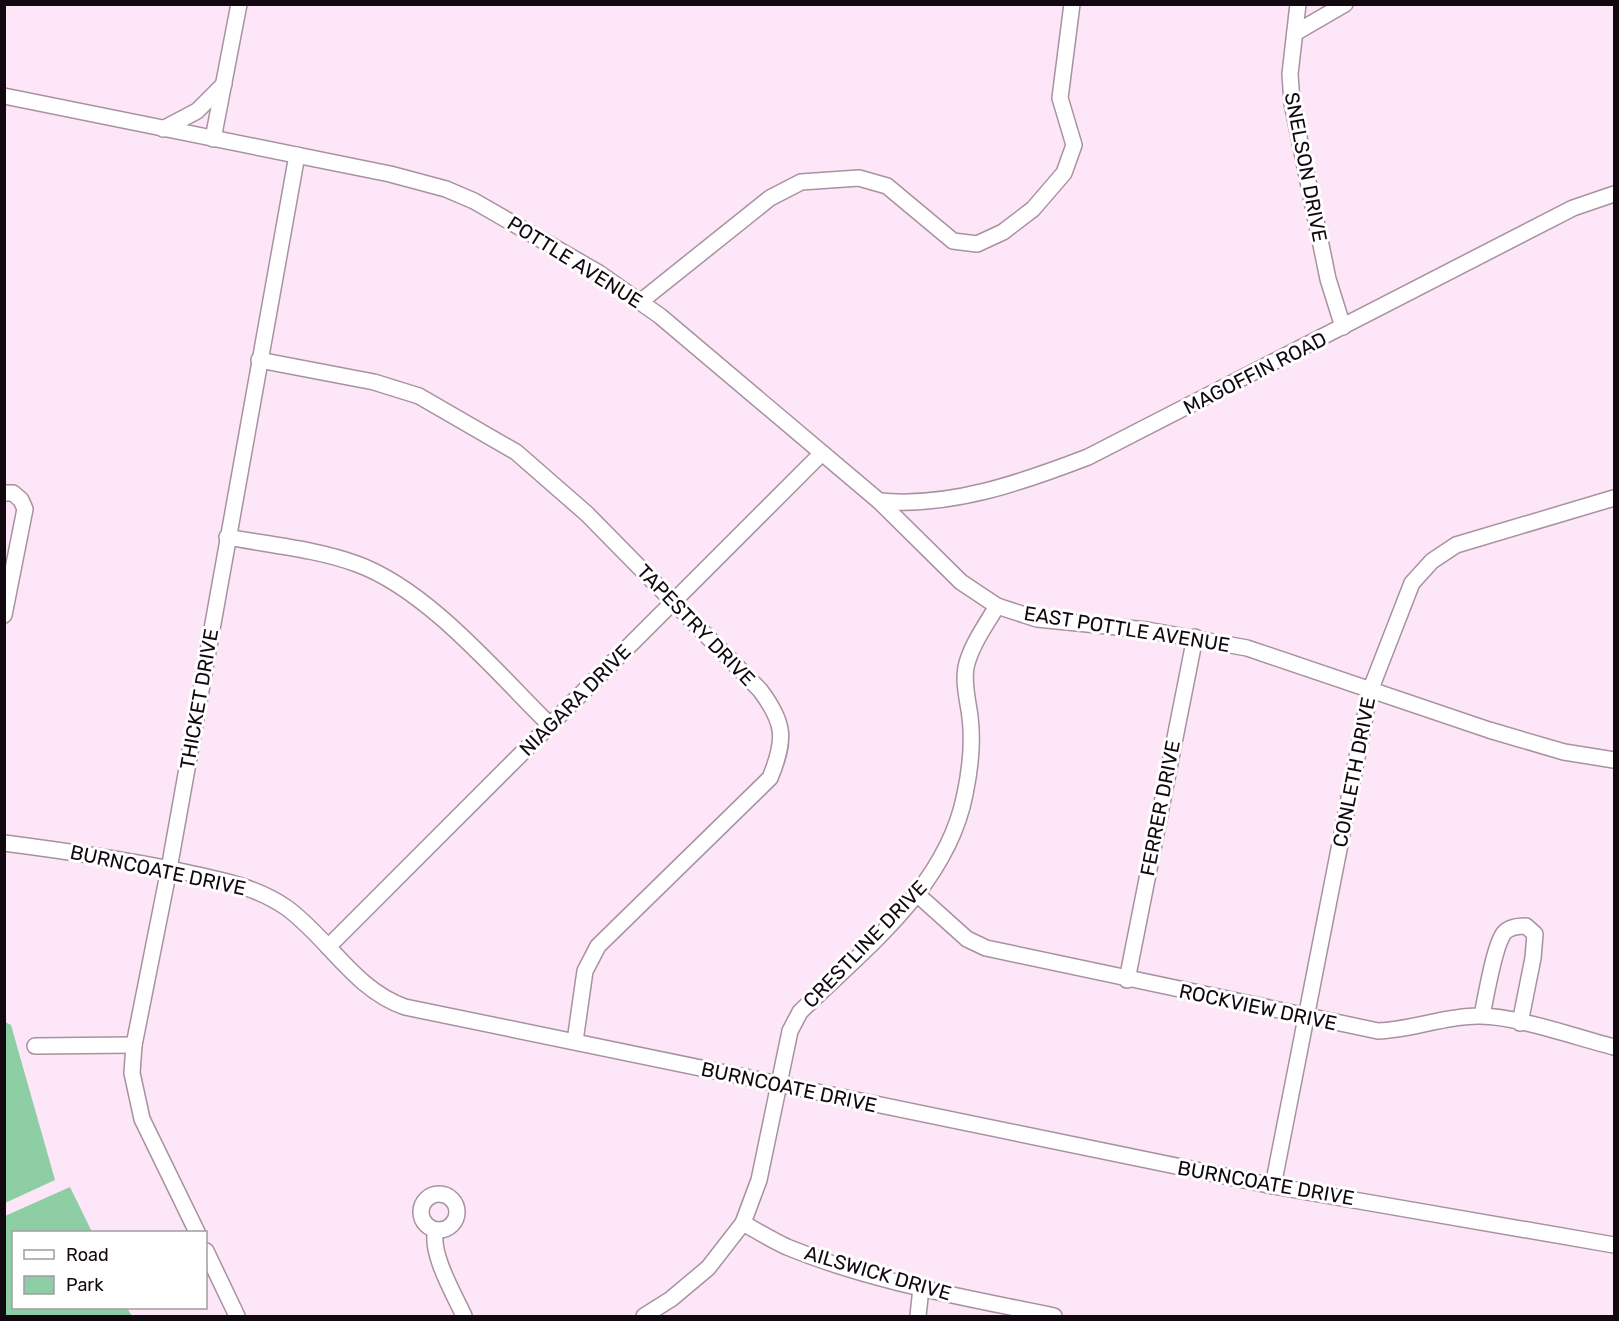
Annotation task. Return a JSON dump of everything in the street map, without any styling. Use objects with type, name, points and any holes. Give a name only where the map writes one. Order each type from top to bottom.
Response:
[{"type":"street","points":[[213,139],[239,4]]},
{"type":"street","points":[[640,302],[770,198],[801,183],[859,178],[887,186],[953,241],[977,244],[1003,232],[1033,209],[1064,173],[1074,145],[1060,98],[1072,4]]},
{"type":"street","name":"SNELSON DRIVE","points":[[1298,4],[1290,74],[1292,103],[1328,279],[1343,327]]},
{"type":"street","points":[[1295,33],[1345,4]]},
{"type":"street","points":[[163,129],[197,111],[224,84]]},
{"type":"street","name":"POTTLE AVENUE","points":[[4,96],[390,174],[446,189],[549,243],[640,302],[687,337],[879,501]]},
{"type":"street","name":"THICKET DRIVE","points":[[196,1231],[142,1119],[132,1073],[134,1045],[169,869],[297,155]]},
{"type":"street","name":"MAGOFFIN ROAD","points":[[879,501],[928,502],[1042,475],[1133,436],[1573,208],[1614,194]]},
{"type":"street","name":"TAPESTRY DRIVE","points":[[259,360],[374,382],[419,396],[516,452],[587,514],[760,690],[776,711],[782,735],[779,756],[770,778],[598,946],[585,972],[575,1041]]},
{"type":"street","name":"NIAGARA DRIVE","points":[[328,947],[822,453]]},
{"type":"street","points":[[4,615],[10,553],[25,509],[21,500],[9,493]]},
{"type":"street","name":"CONLETH DRIVE","points":[[1274,1186],[1370,691],[1412,583],[1432,561],[1456,545],[1614,498]]},
{"type":"street","name":"EAST POTTLE AVENUE","points":[[879,501],[961,582],[997,606],[1037,619],[1195,637],[1247,648],[1370,691],[1564,752],[1614,760]]},
{"type":"street","points":[[227,537],[322,553],[359,565],[391,582],[433,611],[550,725]]},
{"type":"street","name":"CRESTLINE DRIVE","points":[[645,1317],[708,1268],[743,1223],[759,1180],[790,1031],[800,1012],[918,895],[950,839],[965,795],[970,718],[966,692],[966,667],[976,640],[997,606]]},
{"type":"street","name":"FERRER DRIVE","points":[[1127,980],[1195,637]]},
{"type":"street","name":"BURNCOATE DRIVE","points":[[4,843],[169,869],[262,892],[298,917],[387,1000],[405,1006],[1274,1186],[1614,1245]]},
{"type":"street","name":"ROCKVIEW DRIVE","points":[[918,895],[967,939],[986,948],[1127,980],[1378,1031],[1400,1030],[1456,1017],[1482,1015],[1614,1047]]},
{"type":"street","points":[[1482,1015],[1499,944],[1505,932],[1515,926],[1526,926],[1535,934],[1533,958],[1520,1023]]},
{"type":"street","points":[[34,1046],[134,1045]]},
{"type":"street","name":"AILSWICK DRIVE","points":[[743,1223],[786,1246],[852,1269],[921,1288],[1054,1317]]},
{"type":"street","points":[[436,1230],[434,1237],[440,1261],[464,1317]]},
{"type":"street","points":[[207,1253],[237,1317]]},
{"type":"street","points":[[918,1317],[921,1288]]},
{"type":"green space","points":[[5,1022],[11,1025],[55,1180],[5,1203]]},
{"type":"green space","points":[[70,1187],[92,1231],[12,1231],[12,1309],[128,1309],[132,1316],[5,1316],[5,1216]]}]
